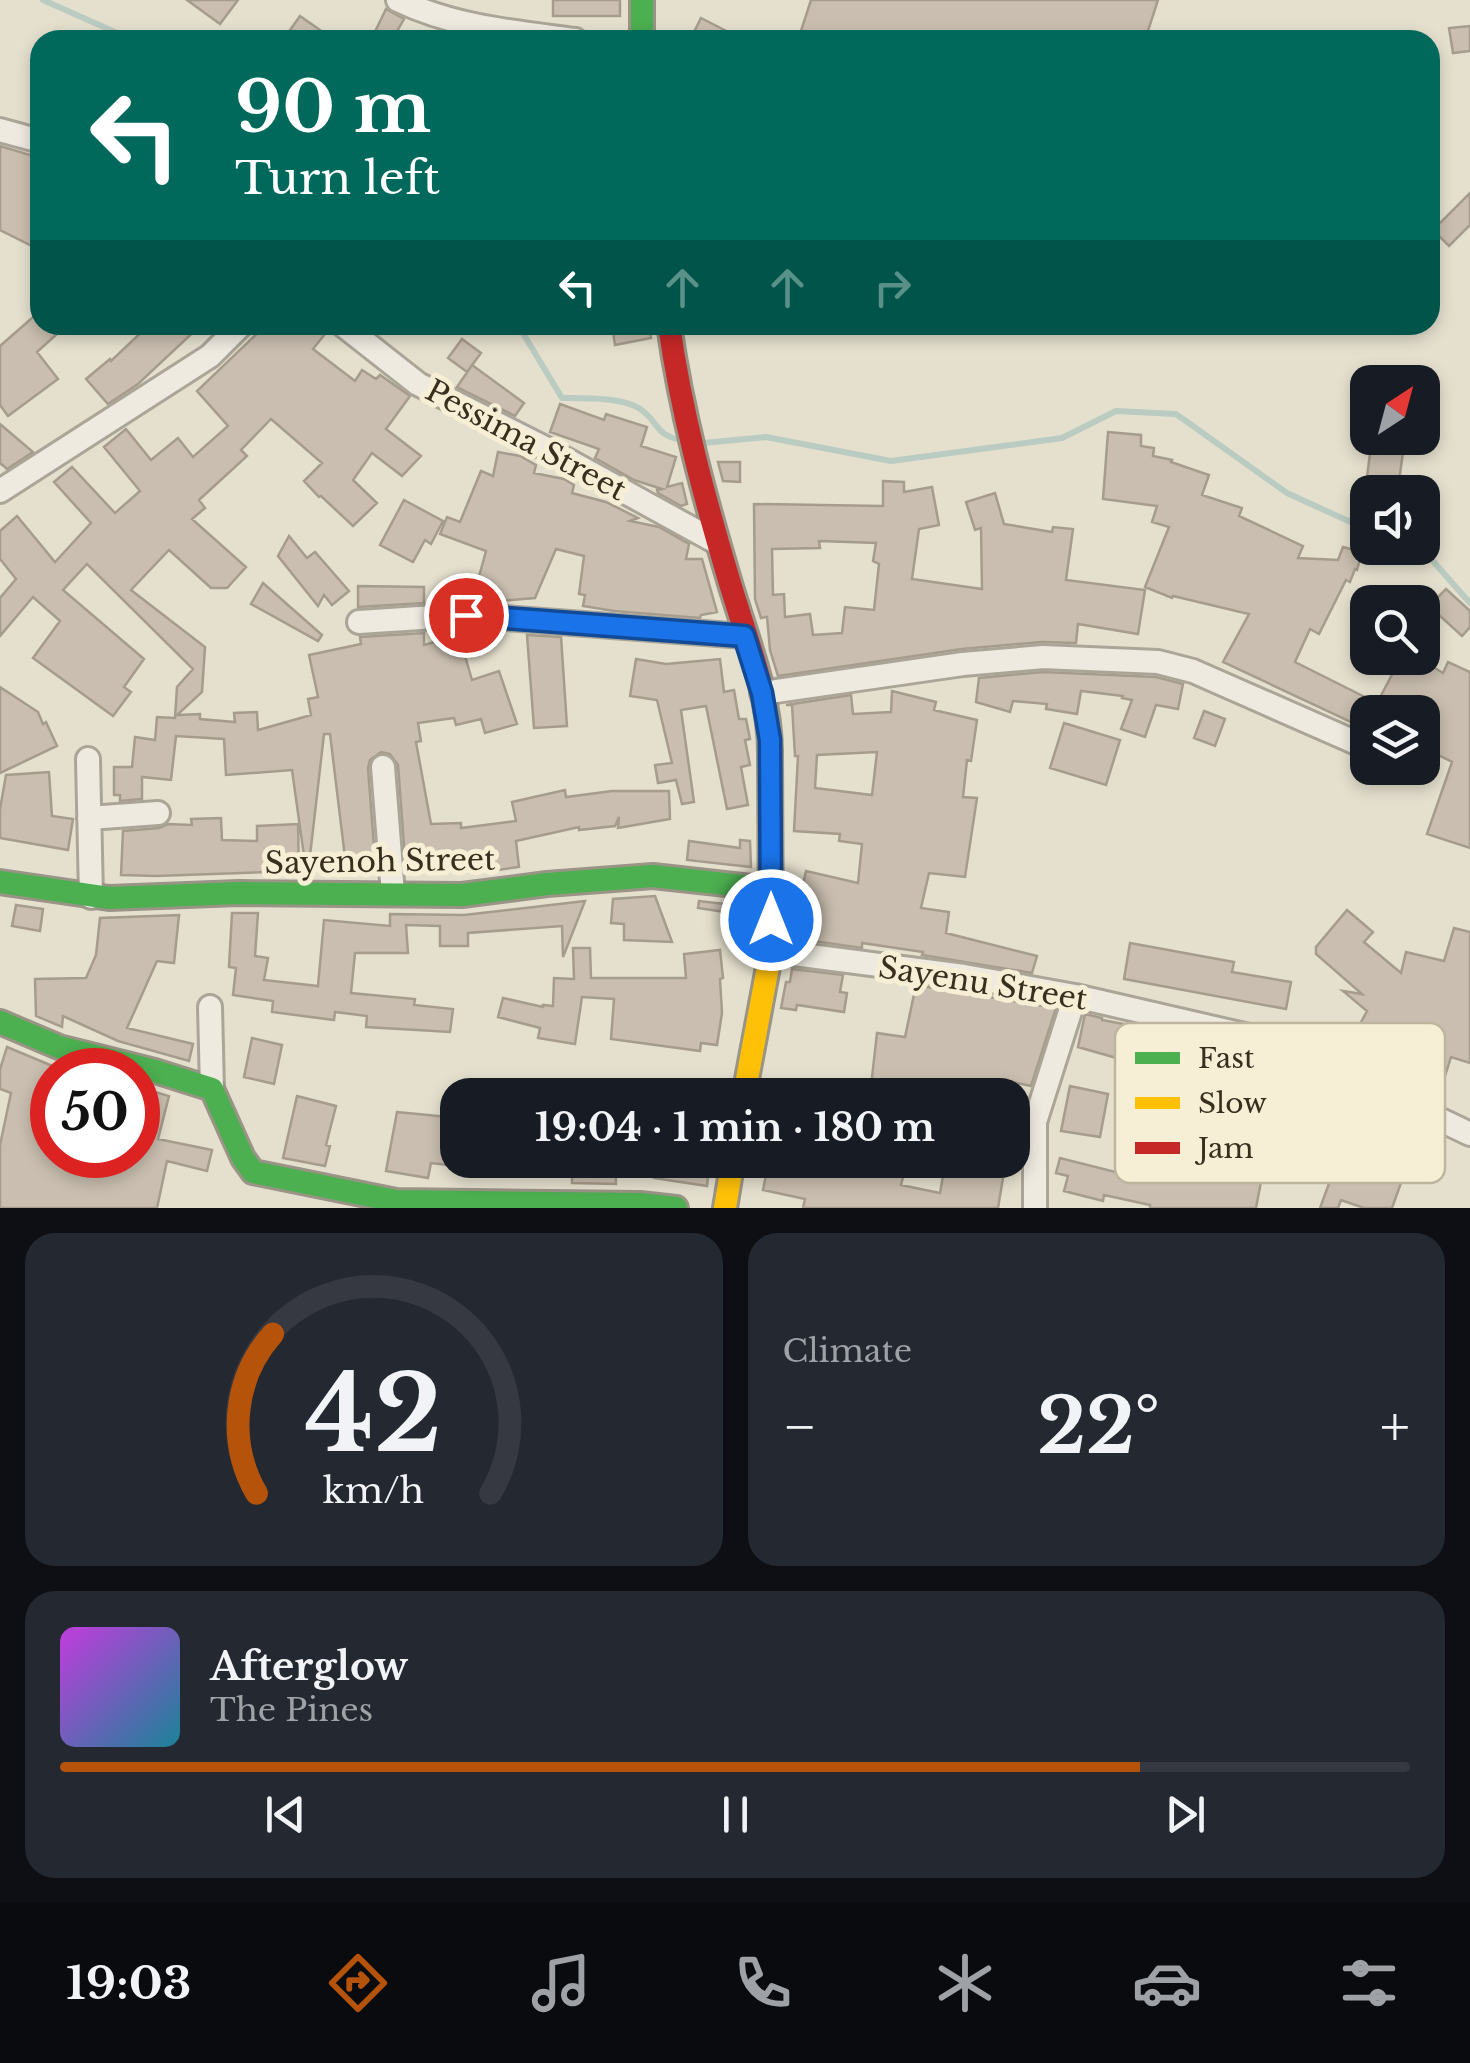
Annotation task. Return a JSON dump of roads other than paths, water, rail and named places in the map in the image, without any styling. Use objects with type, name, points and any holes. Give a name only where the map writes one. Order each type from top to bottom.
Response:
[{"type":"street","points":[[398,0],[473,26],[502,30]]},
{"type":"street","points":[[642,0],[642,30]]},
{"type":"street","points":[[0,130],[30,138]]},
{"type":"street","points":[[0,492],[210,356],[231,335]]},
{"type":"street","name":"Pessima Street","points":[[356,335],[418,384],[718,543]]},
{"type":"street","points":[[670,335],[677,380],[718,543],[762,693],[770,740],[771,951],[747,1078]]},
{"type":"street","points":[[359,622],[466,615],[744,636]]},
{"type":"street","points":[[762,693],[963,664],[1042,658],[1158,662],[1194,672],[1350,740]]},
{"type":"street","points":[[88,759],[89,818],[100,898]]},
{"type":"street","points":[[383,766],[394,894]]},
{"type":"street","points":[[89,818],[158,814]]},
{"type":"street","name":"Sayenoh Street","points":[[0,882],[100,898],[239,893],[462,895],[653,876],[770,889]]},
{"type":"street","name":"Sayenu Street","points":[[771,951],[964,976],[1192,1023]]},
{"type":"street","points":[[1035,1208],[1035,1122],[1075,996]]},
{"type":"street","points":[[210,1006],[212,1089],[252,1172],[396,1202],[640,1204],[676,1208]]},
{"type":"street","points":[[0,1022],[59,1047],[212,1089]]},
{"type":"street","name":"Sayenu Street","points":[[1445,1122],[1470,1134]]},
{"type":"street","points":[[725,1208],[730,1178]]},
{"type":"waterway","points":[[43,0],[110,30]]},
{"type":"waterway","points":[[524,335],[562,398],[604,399],[636,406],[659,429],[681,440]]},
{"type":"waterway","points":[[703,443],[766,437],[891,461],[1062,438],[1116,411],[1176,414],[1287,493],[1350,522]]},
{"type":"waterway","points":[[1436,565],[1470,603]]}]
